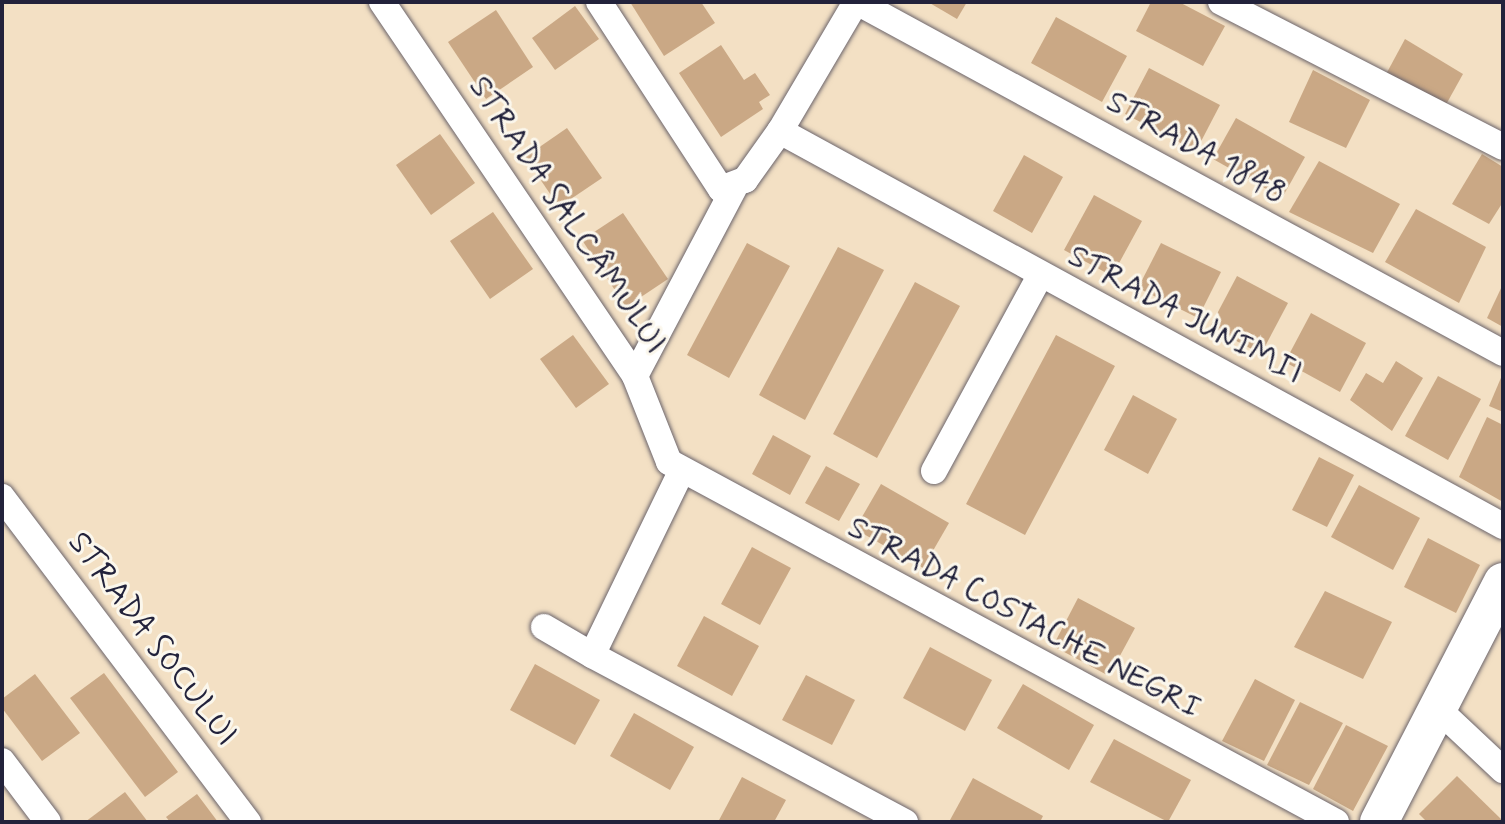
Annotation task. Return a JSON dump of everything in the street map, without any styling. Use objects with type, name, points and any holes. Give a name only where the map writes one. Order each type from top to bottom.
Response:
[{"type":"street","name":"STRADA SALCÂMULUI","points":[[382,2],[635,376],[660,448],[681,472]]},
{"type":"street","points":[[599,2],[721,189],[734,188]]},
{"type":"street","points":[[635,376],[734,188],[780,131],[856,2]]},
{"type":"street","name":"STRADA 1848","points":[[856,2],[1503,353]]},
{"type":"street","points":[[1221,2],[1503,147]]},
{"type":"street","name":"STRADA JUNIMII","points":[[780,131],[1040,276],[1503,526]]},
{"type":"street","points":[[934,471],[1040,276]]},
{"type":"street","points":[[592,655],[681,472]]},
{"type":"street","name":"STRADA COSTACHE NEGRI","points":[[681,472],[1336,822]]},
{"type":"street","name":"STRADA SOCULUI","points":[[2,497],[248,822]]},
{"type":"street","points":[[1379,822],[1503,582]]},
{"type":"street","points":[[544,627],[905,822]]},
{"type":"street","points":[[1439,710],[1503,770]]},
{"type":"street","points":[[2,761],[48,822]]},
{"type":"building","points":[[630,2],[701,2],[715,23],[664,56]]},
{"type":"building","points":[[928,2],[967,2],[957,19]]},
{"type":"building","points":[[1151,2],[1179,2],[1225,26],[1203,66],[1136,31]]},
{"type":"building","points":[[575,6],[599,39],[555,70],[532,38]]},
{"type":"building","points":[[496,10],[533,67],[486,99],[448,42]]},
{"type":"building","points":[[1056,17],[1127,56],[1102,102],[1031,63]]},
{"type":"building","points":[[1405,39],[1463,74],[1443,110],[1384,78]]},
{"type":"building","points":[[721,45],[744,80],[755,73],[770,95],[759,102],[763,109],[721,137],[679,73]]},
{"type":"building","points":[[1149,68],[1220,105],[1196,151],[1125,114]]},
{"type":"building","points":[[1313,70],[1370,100],[1346,148],[1289,122]]},
{"type":"building","points":[[1236,118],[1305,157],[1282,198],[1213,159]]},
{"type":"building","points":[[567,128],[602,178],[559,207],[525,157]]},
{"type":"building","points":[[440,134],[475,183],[431,215],[396,165]]},
{"type":"building","points":[[1482,154],[1503,167],[1503,202],[1489,224],[1452,204]]},
{"type":"building","points":[[1024,155],[1063,177],[1032,233],[993,211]]},
{"type":"building","points":[[1319,161],[1400,204],[1373,253],[1289,212]]},
{"type":"building","points":[[1094,195],[1142,221],[1112,276],[1064,250]]},
{"type":"building","points":[[1416,209],[1486,247],[1459,303],[1385,262]]},
{"type":"building","points":[[493,212],[533,269],[490,299],[450,241]]},
{"type":"building","points":[[623,213],[668,279],[626,307],[582,240]]},
{"type":"building","points":[[747,243],[790,266],[729,378],[687,355]]},
{"type":"building","points":[[1161,243],[1221,272],[1198,318],[1138,288]]},
{"type":"building","points":[[838,247],[884,270],[805,420],[759,395]]},
{"type":"building","points":[[1237,276],[1288,303],[1261,354],[1210,327]]},
{"type":"building","points":[[915,282],[960,306],[877,458],[833,434]]},
{"type":"building","points":[[1503,284],[1503,327],[1487,318]]},
{"type":"building","points":[[1311,313],[1366,343],[1340,392],[1285,362]]},
{"type":"building","points":[[573,335],[609,384],[576,408],[540,359]]},
{"type":"building","points":[[1056,335],[1115,366],[1025,535],[966,504]]},
{"type":"building","points":[[1396,361],[1423,378],[1392,431],[1350,400],[1366,373],[1383,383]]},
{"type":"building","points":[[1503,373],[1503,412],[1489,406]]},
{"type":"building","points":[[1438,376],[1481,399],[1448,460],[1405,436]]},
{"type":"building","points":[[1133,395],[1177,419],[1148,474],[1104,450]]},
{"type":"building","points":[[1487,417],[1503,425],[1503,502],[1459,477]]},
{"type":"building","points":[[773,435],[811,456],[790,495],[752,474]]},
{"type":"building","points":[[1319,457],[1354,475],[1327,527],[1292,510]]},
{"type":"building","points":[[826,466],[860,484],[839,521],[805,503]]},
{"type":"building","points":[[881,484],[949,523],[923,568],[855,529]]},
{"type":"building","points":[[1359,485],[1420,518],[1393,570],[1331,537]]},
{"type":"building","points":[[1428,538],[1480,565],[1456,613],[1404,587]]},
{"type":"building","points":[[752,547],[791,568],[760,625],[721,604]]},
{"type":"building","points":[[1325,591],[1392,622],[1363,679],[1294,647]]},
{"type":"building","points":[[1078,598],[1135,628],[1109,676],[1053,646]]},
{"type":"building","points":[[704,616],[759,646],[732,696],[677,666]]},
{"type":"building","points":[[930,647],[992,680],[965,731],[903,698]]},
{"type":"building","points":[[535,664],[600,700],[575,745],[510,710]]},
{"type":"building","points":[[104,673],[178,772],[145,797],[70,698]]},
{"type":"building","points":[[35,674],[80,733],[42,761],[2,708],[2,699]]},
{"type":"building","points":[[806,675],[855,700],[832,745],[782,720]]},
{"type":"building","points":[[1255,679],[1295,700],[1264,761],[1222,741]]},
{"type":"building","points":[[1023,684],[1094,725],[1069,770],[997,728]]},
{"type":"building","points":[[1300,702],[1343,723],[1309,785],[1267,765]]},
{"type":"building","points":[[634,713],[694,747],[670,790],[610,756]]},
{"type":"building","points":[[1346,725],[1388,746],[1353,811],[1313,789]]},
{"type":"building","points":[[1114,739],[1191,780],[1168,822],[1090,782]]},
{"type":"building","points":[[1457,776],[1503,822],[1427,822],[1419,814]]},
{"type":"building","points":[[742,777],[786,800],[774,822],[718,822]]},
{"type":"building","points":[[973,778],[1043,816],[1040,822],[950,820]]},
{"type":"building","points":[[125,792],[148,822],[85,822]]},
{"type":"building","points":[[197,794],[218,822],[170,822],[166,817]]}]
